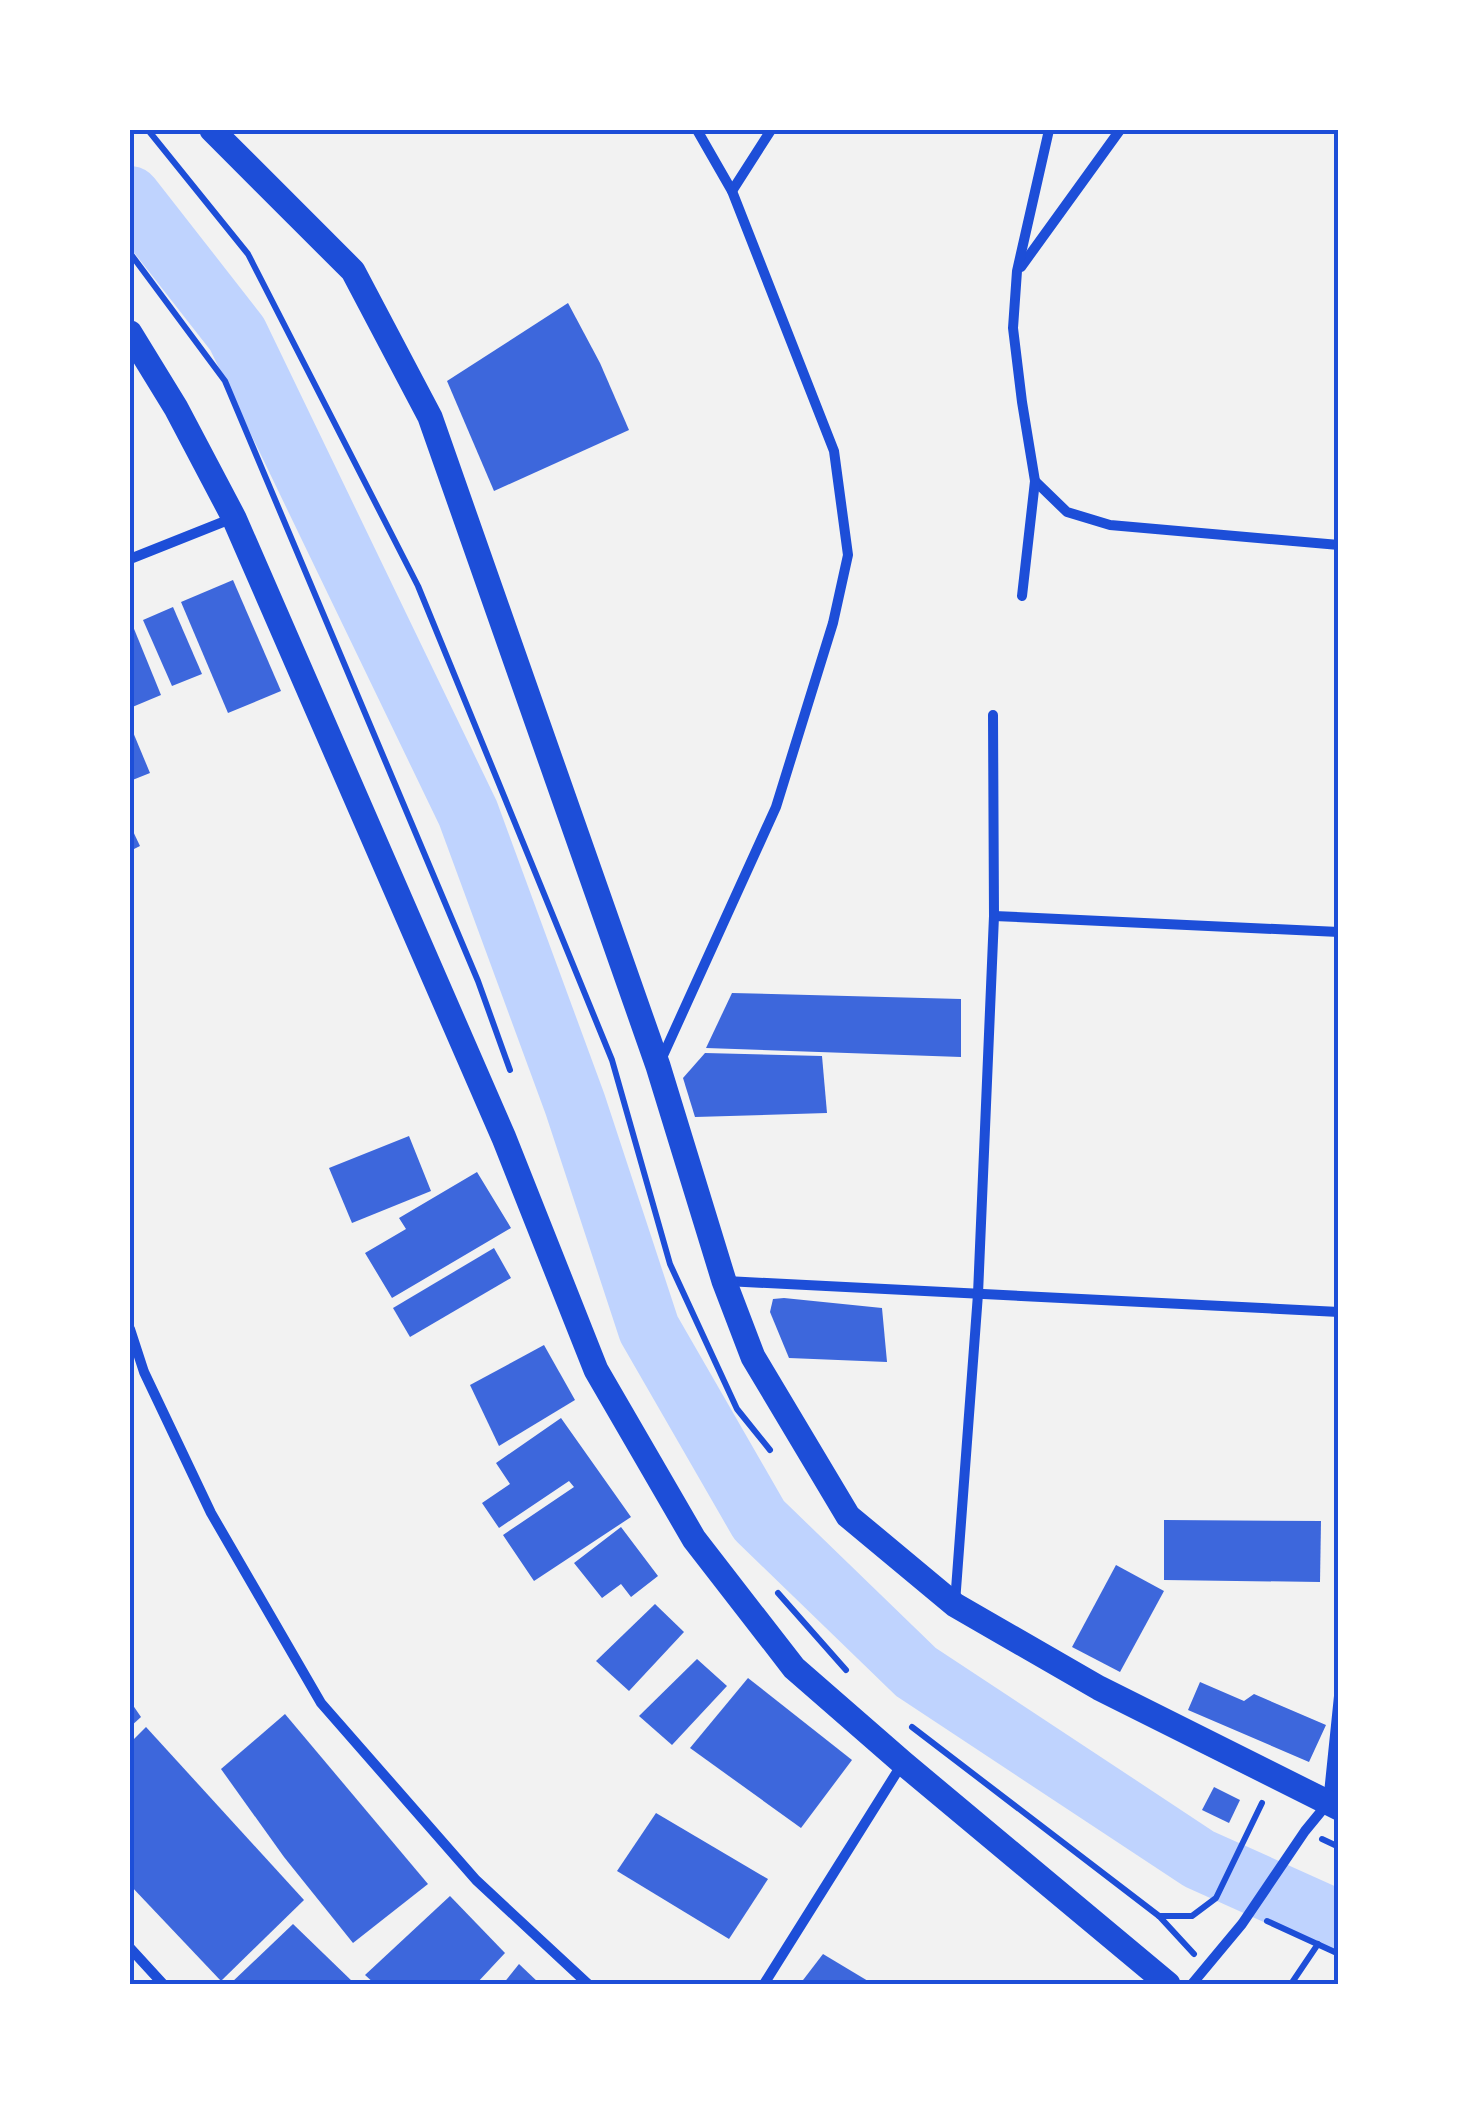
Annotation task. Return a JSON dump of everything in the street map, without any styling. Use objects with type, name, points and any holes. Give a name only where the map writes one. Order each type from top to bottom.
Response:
[{"type":"main road","points":[[221,133],[353,272],[430,416],[658,1066],[724,1281],[753,1357],[848,1516],[955,1605],[1100,1688],[1334,1806]]},
{"type":"main road","points":[[130,332],[176,408],[234,518],[504,1138],[596,1370],[694,1539],[794,1668],[1168,1984]]},
{"type":"street","points":[[658,1066],[776,807],[833,623],[848,554],[834,450],[732,191],[697,130]]},
{"type":"street","points":[[732,191],[771,130]]},
{"type":"street","points":[[1022,596],[1036,480],[1013,328],[1017,272],[1049,130]]},
{"type":"street","points":[[1017,272],[1120,130]]},
{"type":"street","points":[[1036,480],[1067,512],[1110,525],[1339,545]]},
{"type":"street","points":[[130,559],[234,518]]},
{"type":"street","points":[[955,1605],[978,1294],[994,916],[993,715]]},
{"type":"street","points":[[994,916],[1339,932]]},
{"type":"street","points":[[724,1281],[1339,1312]]},
{"type":"street","points":[[130,1330],[144,1372],[211,1512],[321,1704],[476,1880],[588,1984]]},
{"type":"street","points":[[1192,1984],[1305,1831],[1334,1806],[1339,1696]]},
{"type":"street","points":[[764,1984],[903,1764]]},
{"type":"street","points":[[130,1948],[163,1984]]},
{"type":"path","points":[[130,254],[224,381],[478,981],[517,1087]]},
{"type":"path","points":[[768,1582],[847,1670]]},
{"type":"path","points":[[902,1718],[1159,1916],[1207,1967]]},
{"type":"path","points":[[1159,1916],[1192,1916],[1216,1898],[1251,1826]]},
{"type":"path","points":[[1259,1918],[1339,1954]]},
{"type":"path","points":[[1291,1984],[1318,1944]]},
{"type":"building","points":[[568,303],[629,430],[494,491],[447,381]]},
{"type":"building","points":[[233,580],[281,691],[228,713],[181,602]]},
{"type":"building","points":[[173,607],[202,674],[172,686],[143,620]]},
{"type":"building","points":[[130,619],[161,695],[130,708]]},
{"type":"building","points":[[130,725],[150,773],[130,781]]},
{"type":"building","points":[[130,825],[140,846],[130,851]]},
{"type":"building","points":[[732,993],[961,999],[961,1057],[706,1048]]},
{"type":"building","points":[[705,1053],[822,1056],[827,1113],[695,1117],[683,1078]]},
{"type":"building","points":[[409,1136],[431,1191],[352,1223],[329,1168]]},
{"type":"building","points":[[477,1172],[511,1228],[392,1298],[365,1253],[406,1229],[399,1218]]},
{"type":"building","points":[[494,1248],[511,1278],[410,1337],[393,1308]]},
{"type":"building","points":[[773,1299],[882,1308],[887,1362],[789,1358],[770,1312]]},
{"type":"building","points":[[544,1345],[575,1400],[499,1446],[470,1385]]},
{"type":"building","points":[[561,1418],[631,1517],[534,1581],[503,1535],[574,1487],[569,1481],[499,1528],[482,1503],[510,1484],[496,1463]]},
{"type":"building","points":[[1164,1520],[1321,1521],[1320,1582],[1164,1580]]},
{"type":"building","points":[[621,1527],[658,1576],[631,1597],[621,1584],[602,1598],[574,1563]]},
{"type":"building","points":[[1116,1565],[1164,1591],[1120,1672],[1072,1647]]},
{"type":"building","points":[[655,1604],[684,1632],[629,1691],[596,1661]]},
{"type":"building","points":[[697,1659],[727,1686],[672,1745],[639,1716]]},
{"type":"building","points":[[748,1678],[852,1760],[801,1828],[690,1748]]},
{"type":"building","points":[[1200,1682],[1244,1701],[1254,1694],[1326,1725],[1309,1762],[1188,1710]]},
{"type":"building","points":[[130,1701],[141,1717],[130,1727]]},
{"type":"building","points":[[285,1714],[428,1884],[353,1943],[221,1769]]},
{"type":"building","points":[[146,1727],[304,1900],[221,1981],[130,1885],[130,1743]]},
{"type":"building","points":[[1214,1787],[1240,1800],[1229,1823],[1202,1810]]},
{"type":"building","points":[[656,1813],[768,1879],[729,1939],[617,1871]]},
{"type":"building","points":[[450,1896],[505,1953],[476,1984],[375,1984],[365,1975]]},
{"type":"building","points":[[293,1924],[355,1984],[230,1984]]},
{"type":"building","points":[[823,1954],[873,1984],[800,1984]]},
{"type":"building","points":[[519,1964],[540,1984],[503,1984]]},
{"type":"waterway","points":[[130,197],[237,334],[468,813],[575,1104],[649,1329],[759,1520],[916,1672],[1199,1859],[1339,1922]]}]
